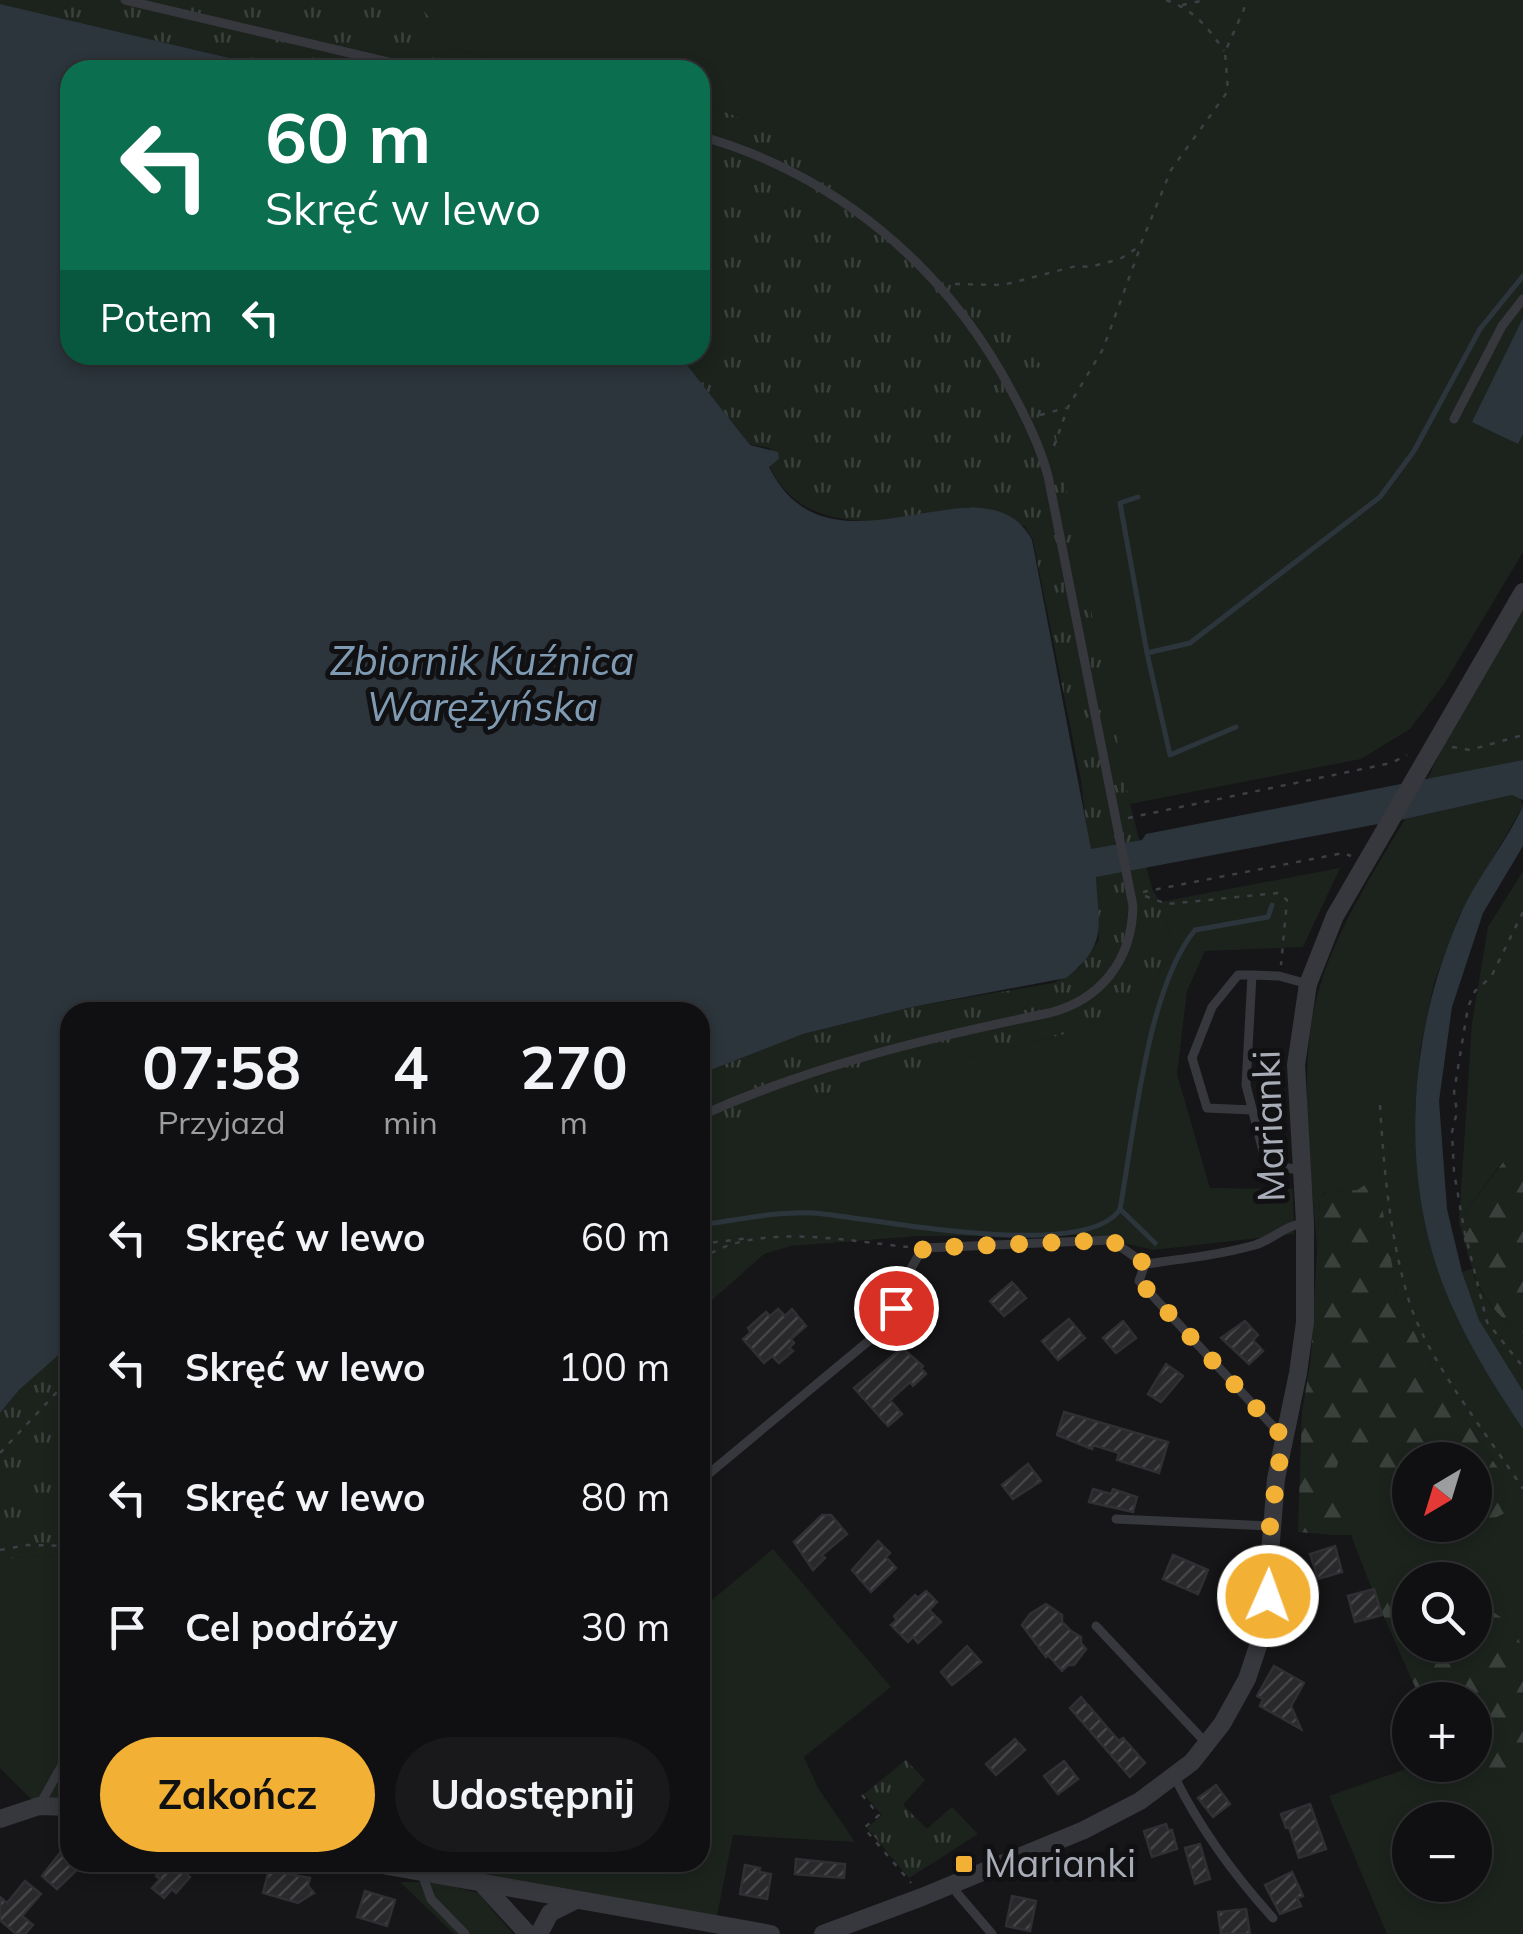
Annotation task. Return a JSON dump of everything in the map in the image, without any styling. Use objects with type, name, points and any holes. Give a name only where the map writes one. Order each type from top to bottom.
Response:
[{"type":"street","name":"Marianki","points":[[823,1934],[1084,1830],[1140,1801],[1175,1778],[1207,1744],[1238,1697],[1257,1652],[1268,1596],[1270,1526],[1305,1322],[1297,1056],[1308,984],[1334,916],[1523,592]]},
{"type":"street","points":[[0,1819],[40,1806],[60,1807]]},
{"type":"street","points":[[412,1872],[771,1934]]},
{"type":"street","points":[[471,1872],[528,1934]]},
{"type":"street","points":[[539,1934],[550,1913],[575,1901]]},
{"type":"lane","points":[[126,0],[380,60]]},
{"type":"lane","points":[[710,139],[766,159],[830,193],[880,228],[938,284],[988,348],[1044,461],[1132,894],[1131,929],[1122,959],[1104,984],[1080,1002],[1049,1013],[842,1061],[710,1112]]},
{"type":"lane","points":[[1454,420],[1502,326],[1523,299]]},
{"type":"lane","points":[[1252,1110],[1206,1108],[1192,1058],[1212,1006],[1238,974],[1279,976],[1308,984]]},
{"type":"lane","points":[[1252,975],[1246,1085],[1252,1110],[1266,1163],[1302,1172]]},
{"type":"lane","points":[[710,1472],[882,1328],[896,1308],[913,1262],[924,1248],[1111,1240],[1145,1264],[1261,1243],[1290,1224],[1305,1223]]},
{"type":"lane","points":[[1145,1264],[1140,1282],[1283,1437]]},
{"type":"lane","points":[[1116,1519],[1270,1526]]},
{"type":"lane","points":[[1096,1626],[1207,1744]]},
{"type":"lane","points":[[40,1806],[60,1769]]},
{"type":"lane","points":[[1175,1778],[1190,1809],[1235,1876],[1272,1918]]},
{"type":"lane","points":[[422,1874],[431,1899],[465,1934]]},
{"type":"lane","points":[[953,1884],[956,1893],[992,1934]]},
{"type":"path","points":[[1166,0],[1181,5],[1206,24],[1225,52]]},
{"type":"path","points":[[1181,5],[1205,0]]},
{"type":"path","points":[[1044,461],[1050,458],[1068,407],[1103,349],[1171,170],[1228,91],[1225,52],[1248,0]]},
{"type":"path","points":[[938,284],[1003,284],[1120,259],[1140,246]]},
{"type":"path","points":[[1026,418],[1068,407]]},
{"type":"path","points":[[1436,740],[1457,750],[1470,750],[1523,735]]},
{"type":"path","points":[[1118,825],[1150,811],[1391,763],[1414,751]]},
{"type":"path","points":[[1132,894],[1343,853],[1355,859]]},
{"type":"path","points":[[1143,892],[1146,897],[1168,904],[1278,893],[1287,900],[1279,976]]},
{"type":"path","points":[[1523,912],[1492,977],[1475,991],[1468,1007],[1454,1092],[1457,1112],[1452,1132],[1464,1230],[1487,1322],[1523,1367]]},
{"type":"path","points":[[1380,1105],[1386,1190],[1410,1305],[1441,1364],[1523,1489]]},
{"type":"path","points":[[710,1254],[756,1238]]},
{"type":"path","points":[[710,1243],[756,1238],[825,1239],[924,1248]]},
{"type":"path","points":[[0,1453],[60,1389]]},
{"type":"path","points":[[0,1550],[28,1545],[60,1546]]},
{"type":"path","points":[[862,1795],[879,1815],[864,1828],[914,1886]]},
{"type":"green space","points":[[0,0],[415,0],[455,49],[500,60],[238,60],[0,4]]},
{"type":"green space","points":[[415,0],[1523,0],[1523,552],[1444,684],[1410,729],[1361,759],[1130,804],[1063,485],[1008,317],[875,196],[814,151],[728,113],[710,109],[710,60],[500,60],[455,49]]},
{"type":"green space","points":[[710,109],[814,150],[875,195],[1008,317],[1042,367],[1130,804],[1152,889],[1171,940],[1148,1000],[1065,1034],[841,1089],[710,1137],[710,1070],[803,1034],[912,1007],[1054,983],[1080,967],[1099,940],[1081,780],[1033,540],[1025,526],[940,512],[895,520],[856,520],[822,514],[792,497],[779,483],[769,466],[777,461],[770,448],[749,444],[687,365],[710,365]]},
{"type":"green space","points":[[1523,607],[1523,760],[1427,780],[1452,728]]},
{"type":"green space","points":[[1512,795],[1520,797],[1523,806],[1459,916],[1434,983],[1420,1050],[1415,1110],[1423,1205],[1441,1278],[1471,1345],[1523,1429],[1523,1651],[1514,1626],[1492,1611],[1492,1562],[1392,1562],[1392,1592],[1373,1592],[1351,1535],[1334,1535],[1345,1513],[1333,1478],[1342,1451],[1357,1450],[1392,1476],[1392,1542],[1492,1542],[1492,1503],[1498,1468],[1492,1459],[1492,1442],[1480,1442],[1437,1379],[1398,1299],[1377,1178],[1357,1190],[1326,1191],[1320,1199],[1317,1249],[1307,1105],[1312,1019],[1337,940],[1405,819]]},
{"type":"green space","points":[[1340,868],[1303,947],[1205,951],[1187,991],[1177,1074],[1210,1188],[1293,1189],[1294,1234],[1153,1250],[1090,1235],[918,1236],[791,1246],[764,1254],[710,1302],[710,1137],[841,1089],[1065,1034],[1148,1000],[1171,940],[1160,902]]},
{"type":"green space","points":[[1523,871],[1523,1175],[1502,1162],[1459,1221],[1472,1023],[1488,927]]},
{"type":"green space","points":[[1503,1162],[1523,1175],[1523,1333],[1486,1298],[1473,1270],[1459,1221]]},
{"type":"green space","points":[[1377,1177],[1398,1299],[1437,1379],[1480,1442],[1392,1442],[1392,1476],[1357,1450],[1342,1451],[1333,1478],[1345,1513],[1334,1535],[1298,1532],[1302,1412],[1311,1358],[1320,1199],[1327,1191],[1357,1190]]},
{"type":"green space","points":[[1472,1269],[1491,1306],[1523,1333],[1523,1391],[1479,1320],[1462,1272]]},
{"type":"green space","points":[[60,1354],[60,1555],[0,1559],[0,1413],[19,1390]]},
{"type":"green space","points":[[1492,1459],[1498,1468],[1513,1509],[1492,1520]]},
{"type":"green space","points":[[773,1549],[891,1687],[804,1757],[818,1788],[855,1842],[733,1835],[716,1921],[488,1879],[479,1872],[710,1872],[710,1602]]},
{"type":"green space","points":[[60,1555],[60,1802],[33,1801],[0,1768],[0,1559]]},
{"type":"green space","points":[[1373,1592],[1392,1592],[1392,1635]]},
{"type":"green space","points":[[1492,1611],[1514,1626],[1523,1651],[1523,1759],[1498,1783],[1492,1774],[1492,1682],[1413,1682],[1404,1662],[1492,1662]]},
{"type":"green space","points":[[1523,1759],[1523,1934],[1387,1934],[1329,1796],[1392,1774],[1392,1782],[1492,1782],[1492,1774],[1498,1783]]},
{"type":"green space","points":[[906,1760],[925,1780],[903,1805],[927,1829],[952,1807],[978,1834],[909,1878],[867,1828],[882,1815],[864,1794]]},
{"type":"green space","points":[[400,1882],[436,1882],[478,1893],[513,1934],[454,1934]]},
{"type":"water","name":"Zbiornik Kuźnica Warężyńska","points":[[0,4],[238,60],[60,60],[60,365],[687,365],[750,445],[778,452],[779,459],[769,467],[796,502],[829,518],[867,521],[980,508],[1010,516],[1032,540],[1091,849],[1142,840],[1146,834],[1523,760],[1523,800],[1512,795],[1096,877],[1099,921],[1095,944],[1066,978],[912,1007],[803,1034],[710,1070],[710,1002],[60,1002],[60,1354],[19,1390],[0,1413]]},
{"type":"water","points":[[1523,318],[1523,434],[1518,444],[1472,422]]},
{"type":"water","points":[[1523,806],[1523,846],[1483,913],[1452,1007],[1439,1101],[1447,1209],[1462,1272],[1479,1320],[1523,1391],[1523,1429],[1478,1358],[1442,1282],[1428,1238],[1420,1192],[1416,1098],[1421,1052],[1442,961],[1466,903]]},
{"type":"building","points":[[1012,1282],[1026,1298],[1004,1316],[990,1301]]},
{"type":"building","points":[[778,1309],[785,1316],[792,1309],[806,1326],[791,1339],[794,1343],[789,1348],[793,1351],[779,1363],[772,1356],[764,1363],[743,1339],[751,1332],[748,1328],[766,1312],[770,1316]]},
{"type":"building","points":[[1069,1319],[1085,1338],[1058,1360],[1042,1341]]},
{"type":"building","points":[[1123,1321],[1136,1338],[1116,1353],[1103,1338]]},
{"type":"building","points":[[1245,1321],[1258,1335],[1253,1340],[1263,1351],[1249,1364],[1221,1338]]},
{"type":"building","points":[[902,1348],[923,1366],[926,1374],[890,1400],[902,1414],[888,1426],[854,1388]]},
{"type":"building","points":[[1166,1364],[1183,1376],[1161,1402],[1148,1394]]},
{"type":"building","points":[[1064,1412],[1168,1442],[1159,1473],[1117,1460],[1119,1453],[1093,1445],[1092,1449],[1057,1435]]},
{"type":"building","points":[[1028,1464],[1041,1481],[1013,1499],[1002,1485]]},
{"type":"building","points":[[1093,1489],[1111,1494],[1113,1489],[1137,1497],[1133,1512],[1089,1502]]},
{"type":"building","points":[[822,1515],[831,1515],[847,1534],[822,1555],[825,1558],[813,1570],[794,1542]]},
{"type":"building","points":[[878,1541],[890,1553],[886,1557],[896,1568],[871,1592],[852,1570]]},
{"type":"building","points":[[1335,1546],[1342,1572],[1318,1579],[1310,1554]]},
{"type":"building","points":[[1173,1555],[1208,1570],[1198,1594],[1163,1579]]},
{"type":"building","points":[[1374,1589],[1382,1615],[1355,1622],[1348,1596]]},
{"type":"building","points":[[926,1591],[937,1602],[929,1610],[941,1622],[918,1643],[913,1637],[908,1642],[891,1625],[897,1620],[894,1616],[915,1595],[918,1598]]},
{"type":"building","points":[[1046,1604],[1062,1615],[1062,1622],[1081,1637],[1086,1649],[1074,1665],[1062,1671],[1022,1625],[1030,1614]]},
{"type":"building","points":[[967,1646],[981,1662],[952,1685],[941,1672]]},
{"type":"building","points":[[1274,1666],[1304,1683],[1291,1706],[1301,1729],[1260,1706],[1263,1699],[1257,1696]]},
{"type":"building","points":[[1081,1697],[1119,1741],[1123,1738],[1145,1763],[1130,1777],[1070,1708]]},
{"type":"building","points":[[1015,1739],[1025,1750],[996,1775],[986,1764]]},
{"type":"building","points":[[1064,1761],[1078,1779],[1058,1794],[1044,1776]]},
{"type":"building","points":[[1216,1785],[1230,1804],[1213,1817],[1198,1798]]},
{"type":"building","points":[[1310,1804],[1326,1849],[1299,1858],[1281,1814]]},
{"type":"building","points":[[1166,1824],[1172,1830],[1177,1849],[1152,1857],[1144,1831]]},
{"type":"building","points":[[1200,1844],[1210,1879],[1195,1884],[1185,1848]]},
{"type":"building","points":[[60,1853],[60,1872],[75,1872],[57,1889],[42,1876]]},
{"type":"building","points":[[796,1859],[845,1864],[844,1878],[795,1874]]},
{"type":"building","points":[[745,1865],[771,1874],[767,1899],[740,1894]]},
{"type":"building","points":[[159,1872],[184,1872],[190,1877],[176,1893],[172,1889],[164,1898],[152,1888],[160,1879],[156,1876]]},
{"type":"building","points":[[268,1872],[279,1872],[310,1878],[308,1886],[314,1893],[298,1903],[263,1893]]},
{"type":"building","points":[[1292,1872],[1303,1896],[1297,1898],[1301,1906],[1280,1914],[1265,1885]]},
{"type":"building","points":[[25,1881],[41,1894],[22,1916],[33,1925],[25,1934],[16,1934],[0,1920],[0,1897],[7,1903]]},
{"type":"building","points":[[365,1891],[395,1900],[387,1926],[357,1917]]},
{"type":"building","points":[[1012,1896],[1036,1901],[1030,1931],[1006,1926]]},
{"type":"building","points":[[1246,1909],[1250,1934],[1221,1934],[1218,1912]]},
{"type":"waterway","points":[[1236,727],[1170,755],[1147,653],[1190,643],[1380,497],[1414,451],[1480,329],[1523,276]]},
{"type":"waterway","points":[[1138,497],[1120,503],[1147,653]]},
{"type":"waterway","points":[[710,1224],[814,1213],[976,1233],[1066,1233],[1100,1225],[1120,1209],[1154,1024],[1179,956],[1195,930],[1268,917],[1272,905]]},
{"type":"waterway","points":[[1120,1209],[1155,1243]]},
{"type":"place","name":"Marianki","points":[[964,1864]]},
{"type":"route","points":[[896,1308],[913,1262],[924,1248],[1111,1240],[1131,1253],[1145,1264],[1140,1282],[1283,1437],[1270,1526],[1268,1596]]}]
